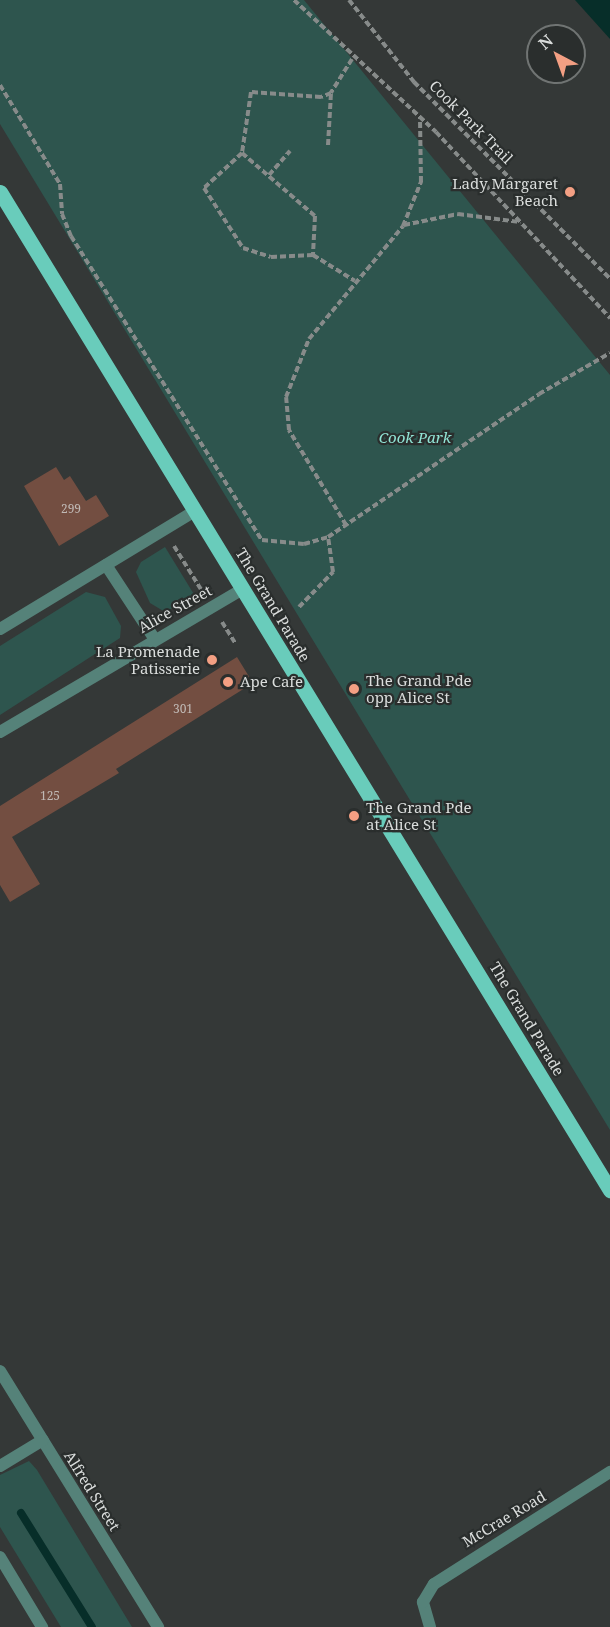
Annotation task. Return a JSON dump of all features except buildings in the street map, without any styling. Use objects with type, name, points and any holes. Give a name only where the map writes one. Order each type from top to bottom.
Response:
[{"type":"main road","name":"The Grand Parade","points":[[0,192],[610,1190]]},
{"type":"street","points":[[0,629],[195,511]]},
{"type":"street","points":[[105,565],[154,638]]},
{"type":"street","name":"Alice Street","points":[[0,732],[154,638],[243,589]]},
{"type":"street","name":"Alfred Street","points":[[0,1371],[159,1627]]},
{"type":"street","points":[[0,1466],[43,1440]]},
{"type":"street","name":"McCrae Road","points":[[430,1627],[423,1602],[434,1584],[454,1567],[610,1472]]},
{"type":"street","points":[[0,1557],[42,1627]]},
{"type":"path","points":[[294,0],[352,58],[420,118],[610,318]]},
{"type":"path","name":"Cook Park Trail","points":[[349,0],[414,82],[610,279]]},
{"type":"path","points":[[328,145],[331,93],[352,58]]},
{"type":"path","points":[[0,85],[60,184],[62,214],[71,236],[243,516],[262,540],[304,543],[328,537],[539,394],[610,353]]},
{"type":"path","points":[[331,93],[321,98],[251,92],[242,153],[204,188],[230,235],[243,248],[271,257],[312,255],[355,281]]},
{"type":"path","points":[[346,525],[289,429],[286,398],[309,339],[403,226],[421,182],[420,118]]},
{"type":"path","points":[[269,175],[290,151]]},
{"type":"path","points":[[242,153],[315,216],[312,255]]},
{"type":"path","points":[[403,226],[458,214],[520,222]]},
{"type":"path","points":[[299,607],[333,572],[328,537]]},
{"type":"path","points":[[172,542],[201,589]]},
{"type":"green space","name":"Cook Park","points":[[0,0],[304,0],[610,375],[610,1130],[0,124]]},
{"type":"green space","points":[[165,547],[195,596],[165,612],[150,603],[136,572],[141,562]]},
{"type":"green space","points":[[86,592],[105,597],[121,626],[120,638],[0,715],[0,646]]},
{"type":"green space","points":[[29,1461],[37,1470],[132,1627],[61,1627],[0,1527],[0,1475]]},
{"type":"shaded area","points":[[575,0],[610,0],[610,39]]},
{"type":"waterway","points":[[21,1513],[92,1627]]},
{"type":"place","name":"Lady Margaret Beach","points":[[570,192]]},
{"type":"place","name":"La Promenade Patisserie","points":[[212,660]]},
{"type":"place","name":"Ape Cafe","points":[[228,682]]},
{"type":"place","name":"The Grand Pde opp Alice St","points":[[354,689]]},
{"type":"place","name":"The Grand Pde at Alice St","points":[[354,816]]}]
